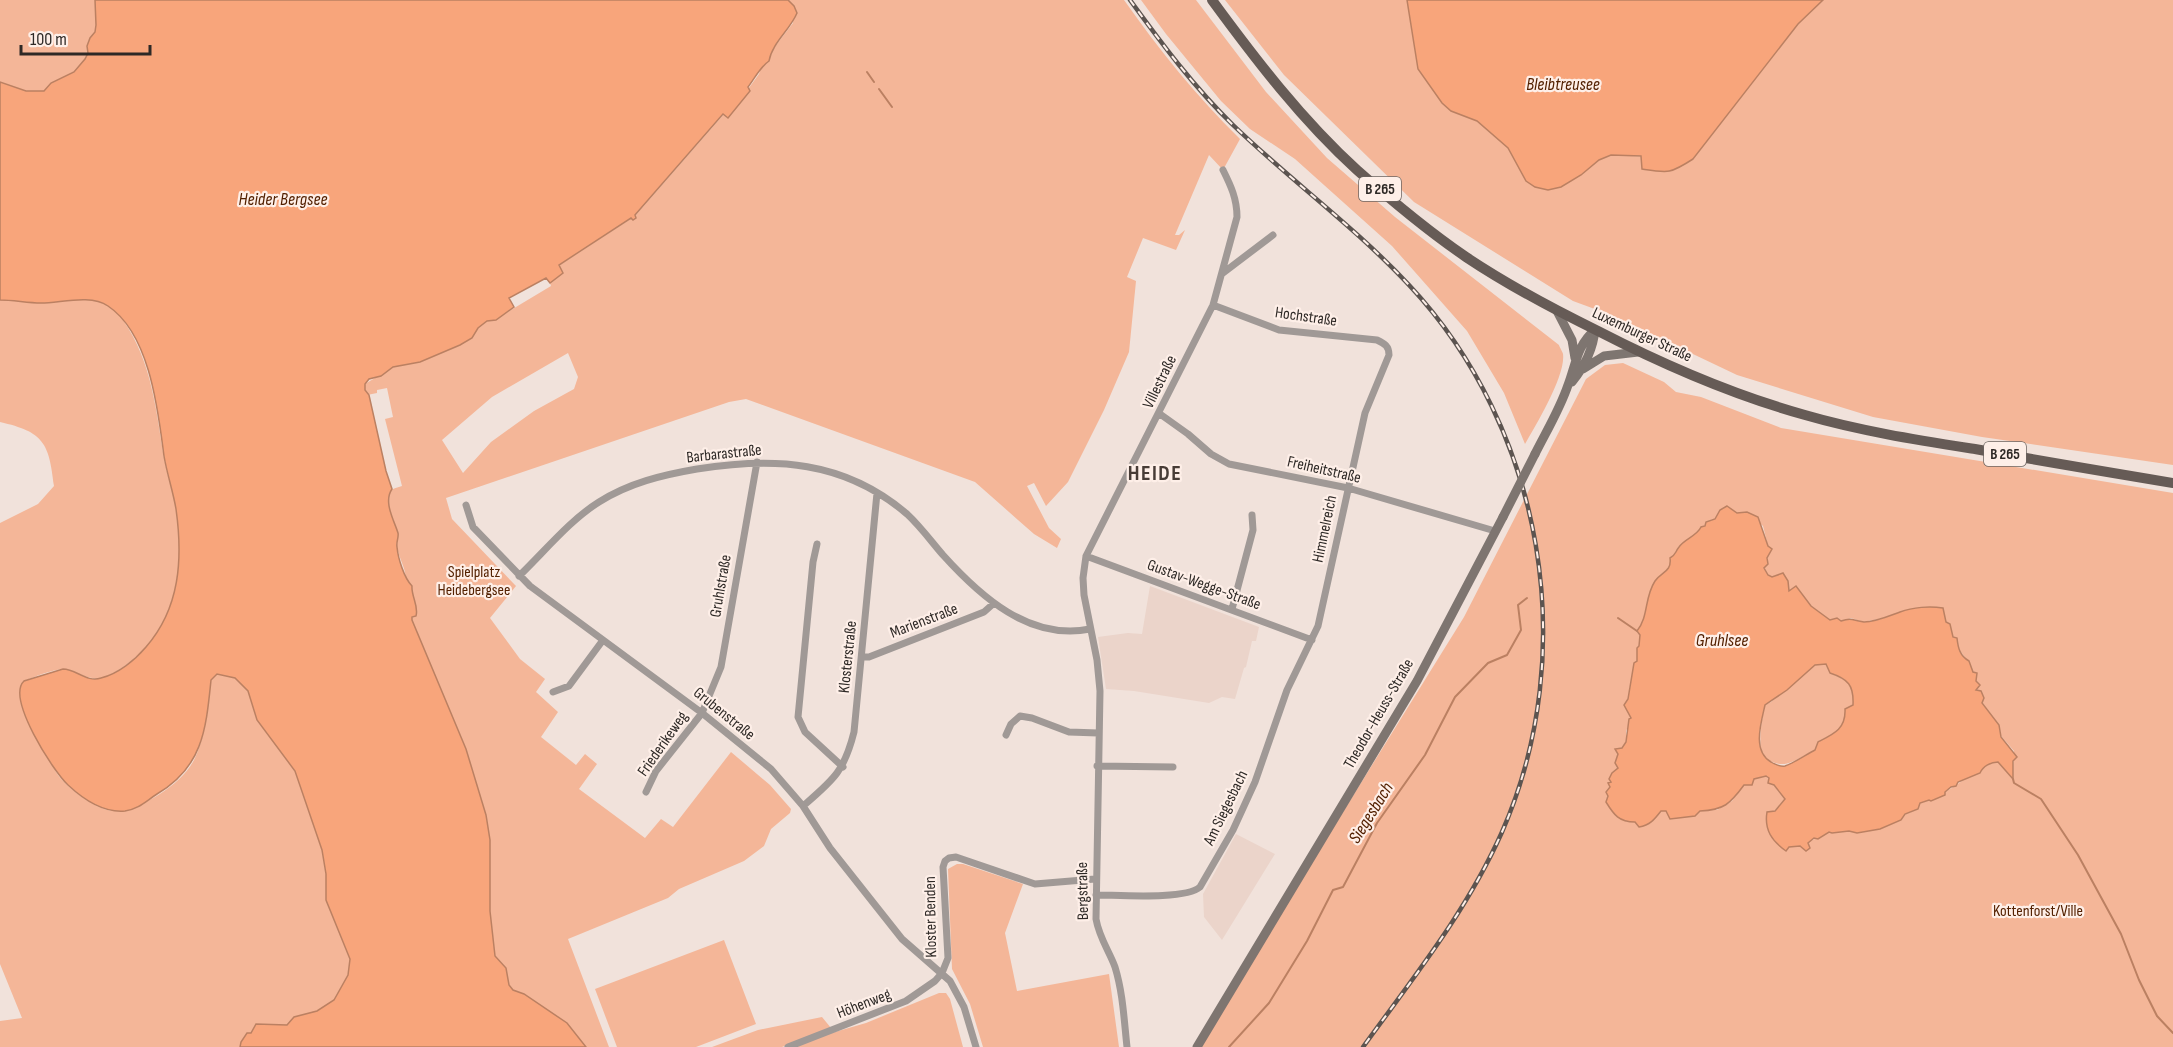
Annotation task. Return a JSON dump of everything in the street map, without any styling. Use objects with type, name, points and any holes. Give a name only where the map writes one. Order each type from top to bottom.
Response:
[{"type":"main road","name":"Luxemburger Straße","points":[[1212,0],[1310,123],[1406,212],[1467,257],[1557,311],[1638,352],[1750,398],[1838,423],[1889,435],[2173,483]]},
{"type":"main road","points":[[1557,311],[1572,340],[1575,358]]},
{"type":"main road","name":"Theodor-Heuss-Straße","points":[[1197,1047],[1417,681],[1535,454],[1568,386],[1575,358],[1583,343],[1595,330]]},
{"type":"main road","name":"Theodor-Heuss-Straße","points":[[1568,386],[1581,370],[1592,348],[1595,330]]},
{"type":"main road","name":"B 265","points":[[1581,370],[1604,356],[1638,352]]},
{"type":"street","name":"Villestraße","points":[[1086,556],[1160,414],[1213,305],[1237,217],[1237,204],[1233,189],[1223,170]]},
{"type":"street","points":[[1223,273],[1274,235]]},
{"type":"street","name":"Hochstraße","points":[[1213,305],[1279,330],[1377,340],[1385,344],[1389,355]]},
{"type":"street","name":"Himmelreich","points":[[1312,640],[1318,626],[1365,413],[1389,355]]},
{"type":"street","name":"Freiheitstraße","points":[[1160,414],[1211,454],[1229,464],[1348,488],[1495,531]]},
{"type":"street","name":"Barbarastraße","points":[[519,576],[572,524],[597,503],[619,490],[642,481],[674,473],[757,462],[802,465],[834,473],[860,483],[877,493],[916,523],[964,578],[993,604],[1037,626],[1076,631],[1090,629]]},
{"type":"street","name":"Gruhlstraße","points":[[702,713],[721,667],[757,462]]},
{"type":"street","name":"Klosterstraße","points":[[803,806],[843,767],[854,732],[877,493]]},
{"type":"street","name":"Grubenstraße","points":[[466,505],[473,528],[519,576],[702,713],[771,769],[803,806],[830,848],[902,939],[942,973]]},
{"type":"street","points":[[1232,609],[1252,530],[1252,515]]},
{"type":"street","points":[[818,544],[813,562],[798,717],[805,732],[843,767]]},
{"type":"street","name":"Gustav-Wegge-Straße","points":[[1086,556],[1312,640]]},
{"type":"street","name":"Bergstraße","points":[[1086,556],[1083,578],[1100,691],[1095,879],[1097,929],[1114,965],[1119,982],[1127,1047]]},
{"type":"street","name":"Marienstraße","points":[[862,657],[869,657],[984,612],[993,604]]},
{"type":"street","points":[[553,692],[569,686],[603,640]]},
{"type":"street","name":"Am Siegesbach","points":[[1096,895],[1177,895],[1195,891],[1200,887],[1233,830],[1256,782],[1287,690],[1312,640]]},
{"type":"street","name":"Friederikeweg","points":[[646,792],[656,771],[702,713]]},
{"type":"street","points":[[1006,735],[1011,724],[1020,716],[1069,732],[1098,733]]},
{"type":"street","points":[[1097,766],[1173,767]]},
{"type":"street","name":"Kloster Benden","points":[[976,1047],[961,1000],[951,981],[942,973],[948,958],[945,861],[956,857],[1035,884],[1095,879]]},
{"type":"street","name":"Höhenweg","points":[[788,1047],[906,1001],[922,992],[942,973]]},
{"type":"shaded area","points":[[1150,586],[1259,627],[1256,641],[1252,641],[1235,699],[1222,697],[1209,703],[1106,689],[1098,637],[1128,633],[1142,634]]},
{"type":"shaded area","points":[[1236,834],[1275,854],[1222,940],[1204,917],[1203,894]]},
{"type":"green space","points":[[0,0],[663,0],[123,320],[141,353],[147,371],[176,507],[179,552],[178,574],[173,596],[166,617],[155,636],[141,652],[117,671],[106,677],[90,678],[64,669],[24,681],[52,762],[60,778],[91,803],[116,811],[138,805],[160,794],[188,769],[198,752],[204,732],[210,680],[217,674],[235,678],[248,691],[257,720],[295,771],[322,850],[326,874],[326,900],[350,959],[348,975],[334,1000],[323,1009],[288,1025],[256,1024],[251,1033],[247,1033],[240,1047],[0,1047],[0,1021],[22,1018],[0,964],[0,523],[38,504],[54,486],[50,459],[42,442],[26,430],[0,422]]},
{"type":"green space","name":"Spielplatz Heidebergsee","points":[[788,0],[1124,0],[1179,72],[1240,139],[1223,170],[1209,155],[1175,235],[1185,230],[1176,250],[1143,238],[1127,277],[1136,281],[1129,352],[1104,410],[1068,482],[1046,506],[1034,483],[1027,486],[1049,528],[1061,539],[1057,548],[1034,534],[975,482],[746,399],[729,402],[446,498],[452,519],[516,586],[490,618],[520,659],[545,679],[536,692],[558,712],[541,737],[576,765],[585,754],[597,764],[579,789],[645,838],[661,819],[673,827],[731,752],[770,785],[791,809],[790,813],[771,829],[764,846],[744,861],[679,889],[668,898],[568,939],[609,1047],[586,1047],[567,1023],[524,994],[513,990],[509,985],[506,968],[495,956],[490,911],[490,840],[486,815],[466,749],[412,620],[414,599],[411,593],[412,586],[406,580],[398,551],[398,533],[388,500],[388,494],[391,491],[402,486],[385,419],[393,417],[387,388],[367,395],[365,384],[393,367],[420,362],[460,345],[471,338],[487,321],[496,319],[551,286],[550,283],[563,273],[558,266],[635,216],[724,114],[727,118],[759,74],[762,65],[769,61],[770,53],[793,23],[794,6]],"holes":[[[568,353],[578,377],[574,389],[534,411],[491,442],[463,473],[442,440],[492,397]]]},
{"type":"green space","points":[[1141,0],[1196,0],[1266,92],[1327,158],[1395,217],[1559,345],[1563,354],[1560,374],[1525,444],[1504,393],[1467,331],[1392,246],[1295,159],[1250,129],[1221,101]]},
{"type":"green space","points":[[1225,0],[1407,0],[1418,69],[1442,103],[1451,111],[1477,121],[1508,148],[1526,181],[1561,187],[1581,175],[1599,160],[1611,155],[1693,159],[1798,24],[1823,0],[2173,0],[2173,465],[1982,437],[1873,417],[1737,375],[1611,315],[1573,301],[1414,202],[1284,75]]},
{"type":"green space","name":"Kottenforst/Ville","points":[[1623,363],[1664,382],[1676,392],[1701,397],[1781,428],[2173,493],[2173,1047],[1197,1047],[1464,617],[1586,379],[1605,365]],"holes":[[[1747,512],[1763,526],[1769,553],[1764,568],[1768,575],[1772,577],[1783,573],[1788,581],[1789,591],[1800,592],[1811,606],[1830,620],[1841,622],[1851,618],[1863,622],[1888,617],[1902,611],[1950,624],[1953,637],[1957,638],[1958,648],[1970,664],[1982,703],[1999,725],[2001,736],[2014,751],[2013,779],[1998,762],[1992,763],[1949,790],[1920,803],[1918,809],[1904,815],[1900,820],[1880,829],[1857,833],[1829,832],[1800,846],[1789,846],[1786,851],[1774,811],[1785,799],[1766,776],[1744,785],[1732,801],[1717,810],[1661,811],[1635,822],[1627,822],[1606,802],[1612,773],[1618,768],[1618,753],[1626,742],[1626,731],[1632,718],[1629,689],[1633,679],[1634,663],[1637,661],[1637,648],[1643,624],[1679,546],[1700,531],[1710,520]]]},
{"type":"green space","points":[[1826,664],[1830,673],[1847,681],[1854,692],[1853,705],[1838,731],[1818,742],[1815,750],[1789,763],[1778,764],[1763,757],[1761,731],[1765,705],[1815,665]]},
{"type":"green space","points":[[957,864],[1023,884],[1005,933],[1017,991],[1109,974],[1119,1047],[983,1047],[970,1004],[952,969],[948,869]]},
{"type":"green space","points":[[724,940],[756,1024],[696,1047],[617,1047],[595,989]]},
{"type":"green space","points":[[939,993],[946,993],[950,999],[963,1047],[796,1047],[821,1036],[866,1023]]},
{"type":"green space","points":[[822,1017],[831,1028],[782,1047],[712,1047],[758,1030]]},
{"type":"water","name":"Heider Bergsee","points":[[95,0],[788,0],[794,6],[797,13],[794,19],[774,48],[769,61],[760,69],[748,87],[750,91],[728,118],[723,114],[635,215],[636,218],[633,220],[631,218],[559,265],[563,273],[550,283],[546,278],[509,298],[514,307],[496,320],[487,321],[478,328],[472,338],[420,362],[393,367],[381,376],[369,379],[365,384],[392,489],[389,505],[398,533],[399,557],[404,573],[412,586],[416,605],[416,616],[412,617],[412,620],[466,749],[486,815],[490,840],[490,911],[495,956],[506,968],[509,985],[513,990],[524,994],[567,1023],[586,1047],[240,1047],[247,1033],[251,1033],[256,1024],[287,1025],[294,1017],[317,1011],[334,1000],[348,975],[350,959],[326,900],[326,874],[322,850],[295,771],[257,720],[248,691],[235,678],[217,674],[211,680],[204,730],[193,759],[172,783],[138,807],[125,811],[102,808],[74,791],[52,765],[26,718],[20,690],[24,681],[63,669],[96,679],[114,673],[137,657],[157,632],[166,616],[179,564],[176,509],[165,463],[155,396],[150,374],[134,335],[122,319],[101,302],[84,300],[41,303],[0,300],[0,82],[26,91],[44,91],[51,83],[74,72],[85,59],[88,53],[87,46],[95,32]]},
{"type":"water","name":"Bleibtreusee","points":[[1407,0],[1823,0],[1798,24],[1693,159],[1674,170],[1663,172],[1642,169],[1641,156],[1611,155],[1599,160],[1581,175],[1561,187],[1548,190],[1535,187],[1526,181],[1508,148],[1477,121],[1451,111],[1442,103],[1418,69]]},
{"type":"water","name":"Gruhlsee","points":[[1727,506],[1737,513],[1747,512],[1758,517],[1768,546],[1772,549],[1767,558],[1768,564],[1764,568],[1768,575],[1772,577],[1783,573],[1788,581],[1789,591],[1796,586],[1811,606],[1830,620],[1837,618],[1841,621],[1851,619],[1869,622],[1910,609],[1943,608],[1946,622],[1950,624],[1953,637],[1957,638],[1963,657],[1969,661],[1973,672],[1977,673],[1976,681],[1980,685],[1976,690],[1981,691],[1984,698],[1982,703],[1999,725],[2001,737],[2017,757],[2013,761],[2013,779],[1998,762],[1990,764],[1980,773],[1958,782],[1956,786],[1945,792],[1945,795],[1920,803],[1918,809],[1905,814],[1901,820],[1880,829],[1857,833],[1829,832],[1818,839],[1814,838],[1808,843],[1810,848],[1806,851],[1800,846],[1789,847],[1786,851],[1770,834],[1766,818],[1767,812],[1775,811],[1785,799],[1774,785],[1768,783],[1769,778],[1766,776],[1754,779],[1752,785],[1744,785],[1726,805],[1700,811],[1695,816],[1670,819],[1666,811],[1661,811],[1652,822],[1639,827],[1635,822],[1625,821],[1618,817],[1606,802],[1608,796],[1606,792],[1610,787],[1608,783],[1611,782],[1609,779],[1612,773],[1618,768],[1615,763],[1618,754],[1615,749],[1622,748],[1626,742],[1631,718],[1624,705],[1628,699],[1634,663],[1637,661],[1640,635],[1637,631],[1643,619],[1649,594],[1657,578],[1668,569],[1670,558],[1681,544],[1705,526],[1706,522],[1715,519],[1720,510]],"holes":[[[1826,664],[1830,673],[1845,680],[1852,692],[1853,705],[1845,709],[1841,726],[1818,742],[1815,750],[1792,763],[1783,766],[1771,762],[1761,751],[1759,736],[1765,705],[1787,690],[1815,665]]]},
{"type":"waterway","points":[[867,72],[874,82]]},
{"type":"waterway","points":[[879,89],[892,107]]},
{"type":"waterway","name":"Siegesbach","points":[[1229,1047],[1269,1003],[1307,941],[1333,890],[1343,887],[1377,823],[1425,755],[1455,697],[1488,663],[1507,655],[1521,630],[1518,605],[1527,598]]},
{"type":"waterway","name":"Siegesbach","points":[[1618,618],[1637,631]]},
{"type":"waterway","points":[[2013,779],[2014,783],[2041,799],[2078,855],[2121,934],[2139,980],[2157,1016],[2173,1033]]},
{"type":"railway","points":[[1130,0],[1179,65],[1219,111],[1388,264],[1409,285],[1455,342],[1492,406],[1519,474],[1536,545],[1543,618],[1540,691],[1526,763],[1502,832],[1473,889],[1420,969],[1363,1047]]},
{"type":"district","name":"HEIDE","points":[[1155,473]]}]
